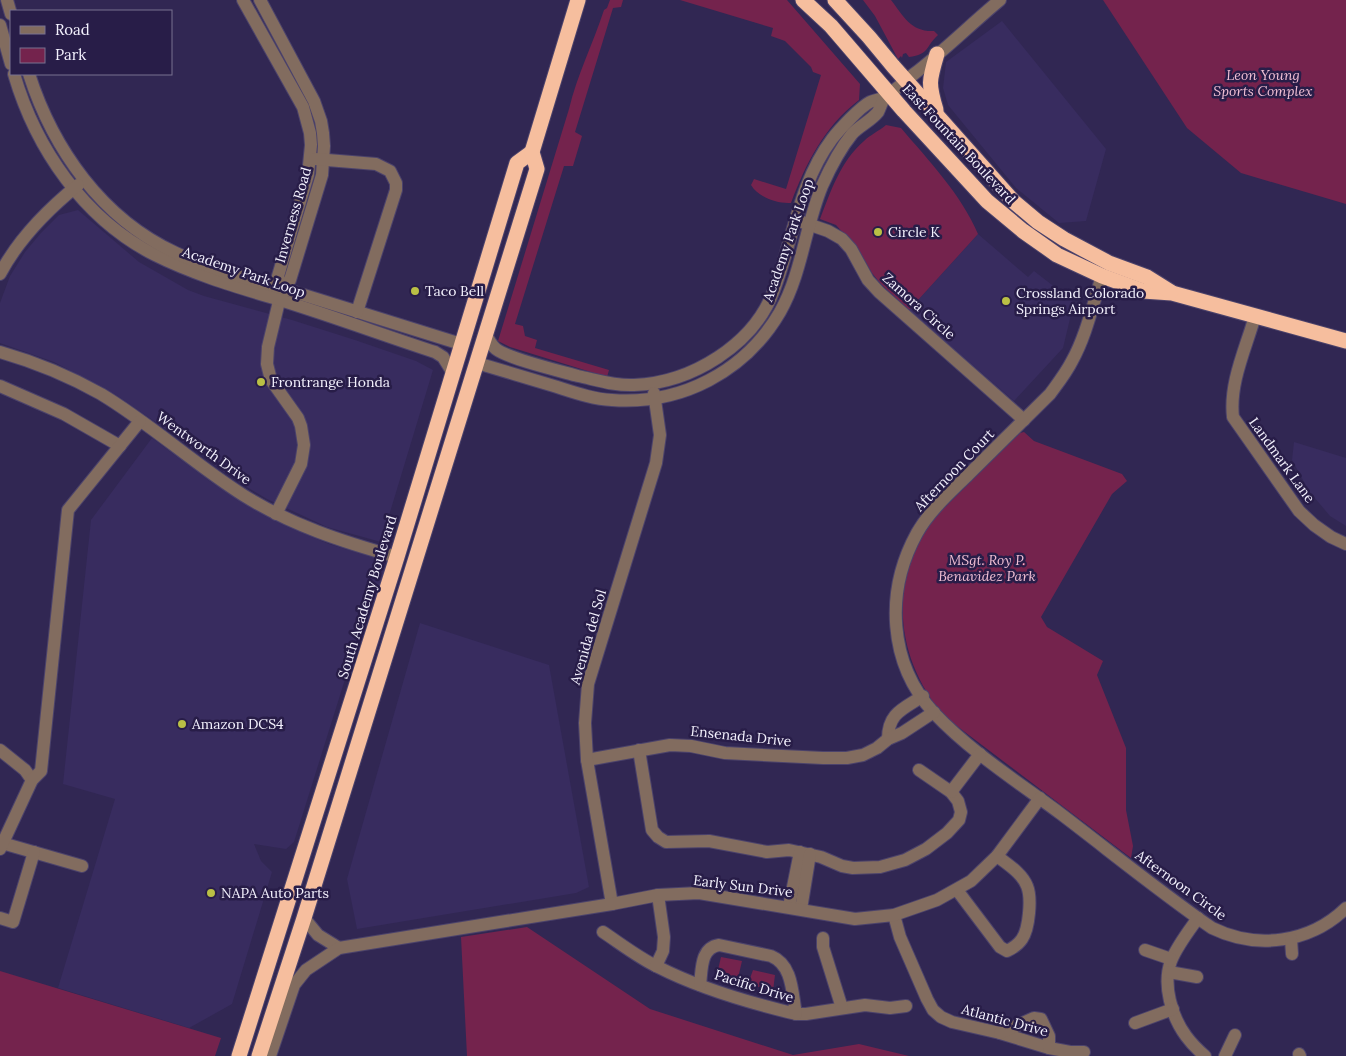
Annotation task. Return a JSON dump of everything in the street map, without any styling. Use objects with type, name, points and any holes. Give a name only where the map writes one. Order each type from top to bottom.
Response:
[{"type":"highway","name":"South Academy Boulevard","points":[[259,1056],[304,918],[537,169],[532,152],[578,0]]},
{"type":"highway","name":"East Fountain Boulevard","points":[[803,0],[831,26],[886,96],[987,201],[1003,216],[1040,244],[1076,265],[1143,291],[1172,293],[1346,341]]},
{"type":"highway","name":"East Fountain Boulevard","points":[[835,0],[869,36],[1013,201],[1064,240],[1109,263],[1147,277],[1172,293]]},
{"type":"highway","points":[[937,54],[930,78],[930,90],[938,116]]},
{"type":"highway","name":"South Academy Boulevard","points":[[239,1056],[397,557],[517,163],[532,152]]},
{"type":"highway","points":[[477,363],[472,348],[472,341],[498,255],[499,222]]},
{"type":"highway","points":[[422,539],[418,524],[464,371],[461,344]]},
{"type":"street","name":"Inverness Road","points":[[243,0],[303,108],[310,133],[308,175],[278,276],[281,294]]},
{"type":"street","name":"Inverness Road","points":[[260,0],[314,101],[324,133],[322,175],[293,272],[281,294]]},
{"type":"street","name":"Academy Park Loop","points":[[485,333],[490,343],[504,354],[567,373],[621,385],[653,383],[701,367],[730,348],[748,332],[761,316],[773,293],[807,184],[833,138],[869,102],[886,96],[1000,0]]},
{"type":"street","points":[[0,25],[6,50]]},
{"type":"street","name":"Academy Park Loop","points":[[14,75],[30,119],[50,155],[73,189],[110,225],[136,244],[153,254],[210,278],[357,312],[461,344]]},
{"type":"street","name":"Academy Park Loop","points":[[29,75],[51,129],[60,146],[84,180],[114,211],[162,246],[281,294],[435,352],[443,357],[453,373]]},
{"type":"street","name":"Academy Park Loop","points":[[477,363],[595,398],[620,400],[655,399],[690,390],[714,379],[738,361],[761,339],[780,312],[795,274],[821,189],[837,155],[854,132],[878,112],[886,96]]},
{"type":"street","points":[[310,158],[376,164],[390,171],[396,183],[396,190],[357,312]]},
{"type":"street","points":[[0,274],[16,246],[43,216],[84,180]]},
{"type":"street","name":"Zamora Circle","points":[[796,220],[828,230],[842,239],[851,249],[868,280],[879,292],[1024,420]]},
{"type":"street","name":"Afternoon Court","points":[[1040,798],[980,754],[934,712],[912,681],[904,662],[896,626],[895,609],[902,567],[918,532],[929,516],[1050,394],[1073,360],[1102,276]]},
{"type":"street","points":[[276,514],[299,469],[304,445],[302,426],[289,403],[276,388],[268,372],[268,347],[281,294]]},
{"type":"street","name":"Landmark Lane","points":[[1255,316],[1234,384],[1231,402],[1233,417],[1299,511],[1314,526],[1346,544]]},
{"type":"street","name":"Wentworth Drive","points":[[0,352],[33,362],[82,384],[140,421],[227,484],[276,514],[330,537],[397,557]]},
{"type":"street","name":"Avenida del Sol","points":[[612,904],[587,760],[585,722],[588,684],[659,450],[660,435],[653,383]]},
{"type":"street","points":[[0,386],[64,414],[120,446]]},
{"type":"street","points":[[82,866],[34,852],[1,846],[5,823],[32,780],[41,771],[68,510],[140,421]]},
{"type":"street","points":[[888,738],[888,728],[893,716],[922,696]]},
{"type":"street","name":"Ensenada Drive","points":[[587,760],[670,745],[691,746],[725,752],[846,758],[863,755],[877,748],[888,738],[902,734],[934,712]]},
{"type":"street","points":[[0,750],[25,770],[32,780]]},
{"type":"street","points":[[639,750],[652,830],[666,842],[709,841],[766,852],[789,850],[821,857],[842,866],[853,868],[880,867],[905,860],[926,849],[960,820],[961,812],[958,800],[951,792],[919,770]]},
{"type":"street","points":[[951,792],[980,754]]},
{"type":"street","name":"Early Sun Drive","points":[[270,1056],[294,985],[306,970],[340,948],[658,895],[700,893],[795,908],[855,920],[894,915],[922,906],[957,890],[971,881],[997,856],[1040,798]]},
{"type":"street","name":"Afternoon Circle","points":[[1040,798],[1198,918],[1223,934],[1245,940],[1291,939],[1324,926],[1335,919],[1346,908]]},
{"type":"street","points":[[0,918],[13,922],[34,852]]},
{"type":"street","points":[[795,908],[805,853]]},
{"type":"street","points":[[957,890],[1000,947],[1007,951],[1016,946],[1023,938],[1030,898],[1027,885],[1017,873],[997,856]]},
{"type":"street","points":[[656,966],[663,951],[664,937],[658,895]]},
{"type":"street","name":"Atlantic Drive","points":[[894,915],[900,937],[927,999],[933,1010],[941,1016],[952,1022],[1000,1033],[1049,1048],[1070,1052],[1084,1052]]},
{"type":"street","points":[[304,918],[318,935],[340,948]]},
{"type":"street","points":[[1198,918],[1171,959],[1168,972],[1169,995],[1185,1035],[1205,1056]]},
{"type":"street","name":"Pacific Drive","points":[[603,932],[656,966],[700,985],[796,1014],[864,1005],[890,1008],[906,1006]]},
{"type":"street","points":[[823,938],[823,947],[842,1008]]},
{"type":"street","points":[[1291,939],[1292,954]]},
{"type":"street","points":[[700,985],[704,956],[711,946],[718,945],[771,956],[785,966],[796,1014]]},
{"type":"street","points":[[1145,950],[1171,959]]},
{"type":"street","points":[[1168,972],[1197,977]]},
{"type":"street","points":[[1135,1023],[1173,1009]]},
{"type":"street","points":[[1000,1033],[1034,1018],[1041,1019],[1048,1036],[1049,1048]]},
{"type":"street","points":[[1225,1056],[1235,1035]]},
{"type":"shaded area","points":[[1002,21],[1106,149],[1086,221],[1059,223],[1016,188],[948,105],[943,88],[946,62]]},
{"type":"shaded area","name":"Frontrange Honda","points":[[78,210],[139,262],[188,290],[355,340],[416,361],[433,370],[381,542],[327,527],[267,499],[232,478],[116,395],[54,362],[0,343],[0,303],[10,276],[25,252],[59,215]]},
{"type":"shaded area","points":[[978,234],[1028,277],[1034,271],[1074,302],[1063,348],[1014,401],[909,310]]},
{"type":"shaded area","points":[[152,438],[211,482],[252,508],[286,526],[329,544],[382,560],[385,567],[372,612],[347,673],[294,842],[286,849],[254,844],[261,861],[272,872],[232,1004],[189,1028],[58,988],[115,799],[63,784],[91,520]]},
{"type":"shaded area","points":[[1294,442],[1346,458],[1346,526],[1330,516],[1309,491],[1292,460]]},
{"type":"shaded area","points":[[420,623],[549,665],[589,887],[576,893],[357,929],[347,879]]},
{"type":"green space","points":[[610,0],[623,0],[621,7],[613,8],[575,132],[582,136],[573,166],[564,166],[515,324],[523,326],[525,336],[537,340],[535,348],[609,370],[607,377],[510,347],[498,341],[576,84],[604,10],[607,8]]},
{"type":"green space","points":[[680,0],[787,0],[860,84],[859,100],[826,134],[810,160],[791,203],[768,199],[758,193],[751,185],[754,179],[786,189],[821,75],[813,72],[811,67],[785,41],[771,36],[773,28]]},
{"type":"green space","points":[[863,0],[891,0],[904,18],[914,26],[926,31],[934,31],[938,35],[921,54],[909,57],[906,53],[903,54],[902,58],[901,56],[898,59],[875,16]]},
{"type":"green space","name":"Leon Young Sports Complex","points":[[1103,0],[1346,0],[1346,204],[1241,173],[1187,128]]},
{"type":"green space","points":[[886,125],[901,128],[933,165],[963,205],[978,234],[909,310],[881,284],[860,252],[836,225],[820,219],[837,177],[849,158],[866,139]]},
{"type":"green space","name":"MSgt. Roy P. Benavidez Park","points":[[1024,432],[1034,441],[1122,474],[1127,481],[1112,494],[1041,617],[1047,627],[1103,661],[1097,675],[1126,748],[1126,810],[1133,846],[1131,858],[945,717],[928,694],[915,669],[907,643],[903,617],[904,590],[910,564],[921,538],[938,514],[1020,433]]},
{"type":"green space","points":[[527,927],[650,1009],[793,1055],[859,1044],[909,1056],[467,1056],[461,937]]},
{"type":"green space","points":[[721,957],[742,961],[738,978],[717,974]]},
{"type":"green space","points":[[753,970],[775,975],[773,991],[748,984]]},
{"type":"green space","points":[[0,971],[221,1038],[215,1056],[0,1056]]},
{"type":"place","name":"Circle K","points":[[878,232]]},
{"type":"place","name":"Taco Bell","points":[[415,291]]},
{"type":"place","name":"Crossland Colorado Springs Airport","points":[[1006,301]]},
{"type":"place","name":"Frontrange Honda","points":[[261,382]]},
{"type":"place","name":"Amazon DCS4","points":[[182,724]]},
{"type":"place","name":"NAPA Auto Parts","points":[[211,893]]}]
